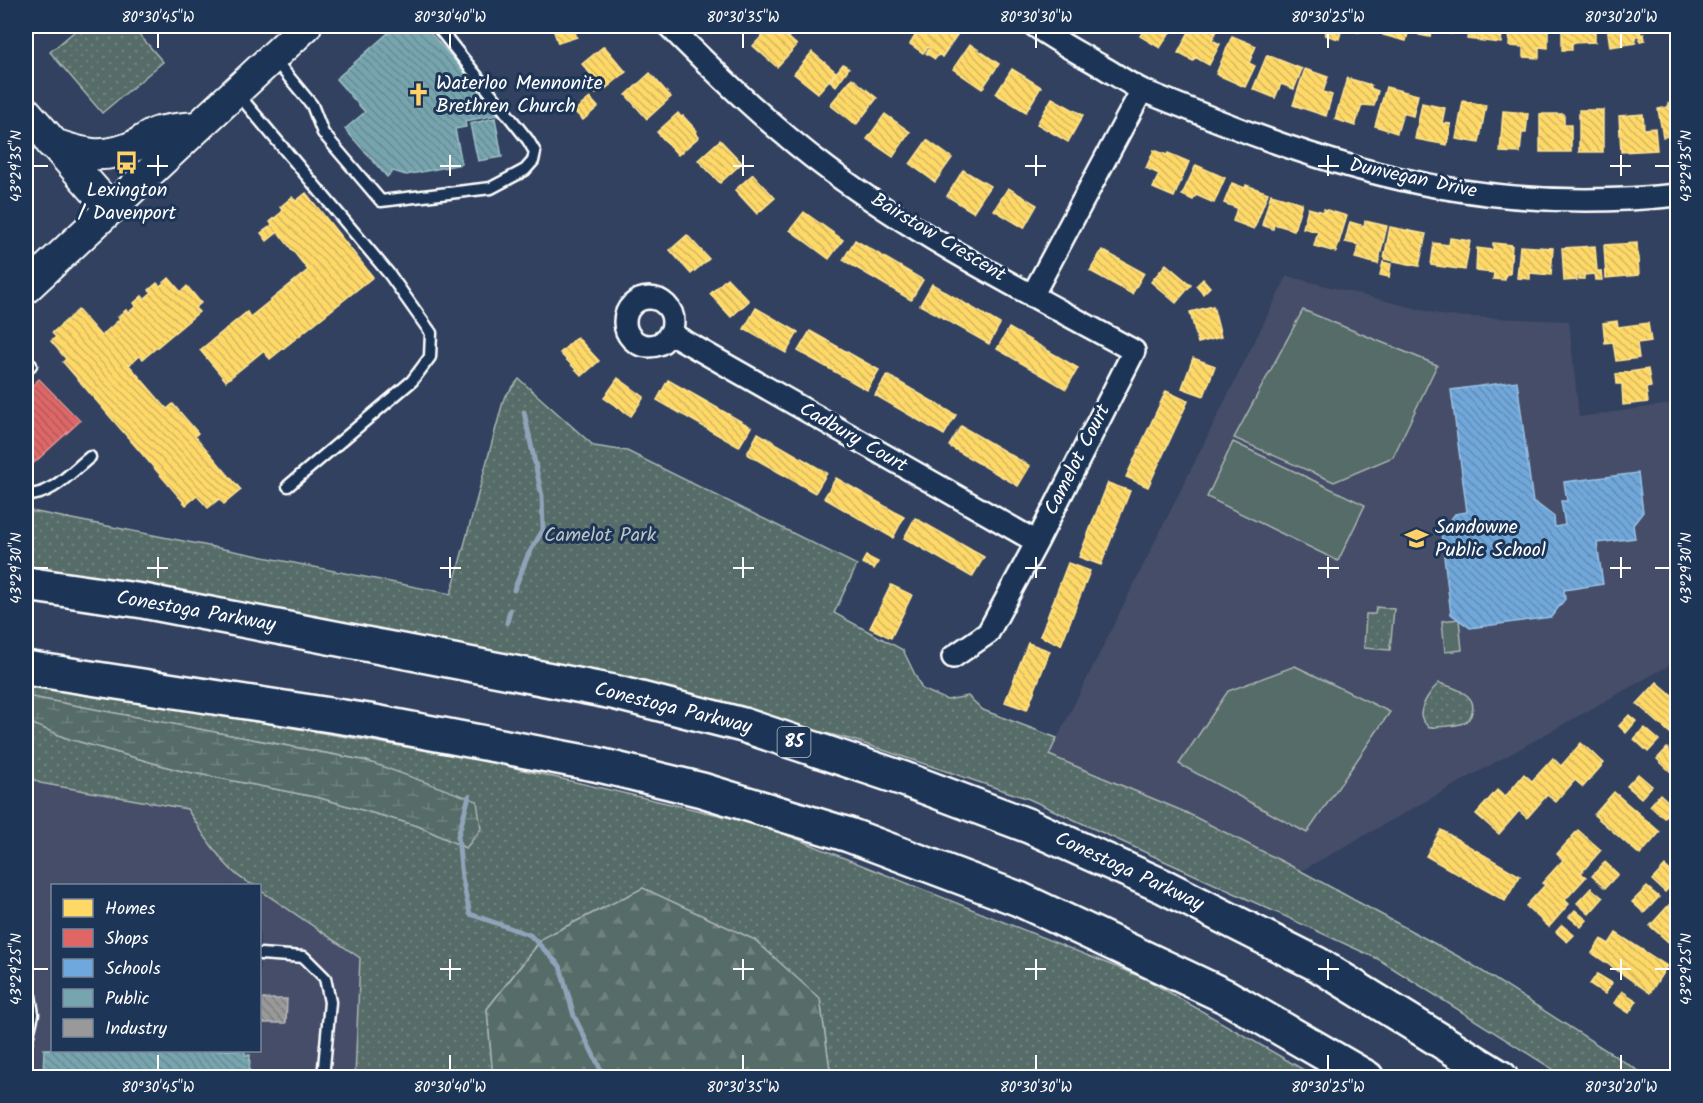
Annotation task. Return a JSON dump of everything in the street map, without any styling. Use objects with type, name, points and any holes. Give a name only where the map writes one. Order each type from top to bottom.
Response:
[{"type":"highway","name":"Conestoga Parkway","points":[[26,584],[143,601],[613,692],[743,724],[904,779],[1029,826],[1165,887],[1317,964],[1501,1077]]},
{"type":"highway","points":[[26,668],[369,721],[595,764],[702,790],[849,835],[1019,899],[1227,996],[1367,1077]]},
{"type":"main road","points":[[26,288],[306,26]]},
{"type":"main road","points":[[26,112],[111,209]]},
{"type":"main road","points":[[51,143],[74,151],[100,156],[114,154],[134,146],[158,132],[197,127]]},
{"type":"street","name":"Bairstow Crescent","points":[[669,26],[730,86],[829,170],[917,229],[1032,296]]},
{"type":"street","name":"Dunvegan Drive","points":[[1035,26],[1142,90],[1327,160],[1403,181],[1499,197],[1561,201],[1677,195]]},
{"type":"street","points":[[1032,296],[1142,90]]},
{"type":"street","name":"Camelot Court","points":[[953,657],[988,633],[1134,351],[1032,296]]},
{"type":"street","name":"Cadbury Court","points":[[670,333],[1037,542]]},
{"type":"lane","points":[[273,57],[312,105],[323,133],[381,201],[491,188],[525,170],[533,161],[535,152],[528,140],[437,26]]},
{"type":"lane","points":[[236,91],[390,275],[431,333],[430,357],[412,381],[288,486]]},
{"type":"lane","points":[[26,359],[31,365],[26,370]]},
{"type":"lane","points":[[26,495],[35,496],[51,489],[90,457]]},
{"type":"lane","points":[[261,954],[304,957],[325,978],[330,1002],[323,1077]]},
{"type":"lane","points":[[26,973],[33,1014],[26,1043]]},
{"type":"shaded area","name":"Sandowne Public School","points":[[1287,276],[1446,316],[1569,321],[1579,417],[1677,403],[1677,661],[1301,871],[1185,812],[1049,755]]},
{"type":"shaded area","points":[[26,775],[40,783],[187,809],[228,868],[252,884],[51,884],[51,1052],[261,1052],[261,891],[360,958],[355,1077],[26,1077]]},
{"type":"green space","points":[[81,26],[132,26],[163,62],[102,113],[50,52]]},
{"type":"green space","points":[[1303,310],[1437,365],[1393,457],[1334,482],[1234,438]]},
{"type":"green space","name":"Camelot Park","points":[[519,379],[594,446],[627,451],[857,565],[834,613],[903,650],[922,689],[947,700],[968,696],[983,710],[1057,738],[1049,755],[1185,812],[1301,871],[1463,959],[1648,1077],[1565,1077],[1378,959],[1029,799],[853,740],[539,660],[26,571],[26,510],[451,594],[504,398]]},
{"type":"green space","points":[[1233,442],[1365,505],[1338,561],[1207,497]]},
{"type":"green space","points":[[1376,607],[1394,609],[1390,650],[1364,648],[1366,614],[1375,614]]},
{"type":"green space","points":[[1459,619],[1462,650],[1445,652],[1442,621]]},
{"type":"green space","points":[[1295,666],[1390,712],[1307,833],[1179,764],[1228,691]]},
{"type":"green space","points":[[26,683],[471,758],[762,825],[1146,979],[1316,1077],[831,1077],[820,998],[643,888],[542,938],[487,1009],[493,1077],[355,1077],[360,958],[261,891],[261,884],[249,883],[228,867],[187,809],[40,783],[26,775],[26,721],[66,738],[178,770],[320,798],[418,826],[466,848],[367,761],[26,696]]},
{"type":"green space","points":[[1439,683],[1463,692],[1471,700],[1472,712],[1463,723],[1429,728],[1424,722],[1421,714],[1423,706]]},
{"type":"green space","points":[[26,696],[367,761],[477,801],[481,829],[466,848],[418,826],[320,798],[178,770],[66,738],[26,721]]},
{"type":"green space","points":[[643,888],[755,940],[820,999],[831,1077],[493,1077],[487,1009],[543,938]]},
{"type":"building: Homes","points":[[552,26],[579,26],[573,28],[577,37],[558,43]]},
{"type":"building: Homes","points":[[771,26],[775,26],[797,45],[777,67],[753,46]]},
{"type":"building: Homes","points":[[921,26],[950,26],[959,32],[942,57],[939,54],[935,59],[926,53],[930,48],[928,47],[923,53],[910,44]]},
{"type":"building: Homes","points":[[1146,26],[1174,26],[1160,48],[1140,36]]},
{"type":"building: Homes","points":[[1192,26],[1211,26],[1218,29],[1212,40],[1220,44],[1209,65],[1195,57],[1193,61],[1178,53]]},
{"type":"building: Homes","points":[[1328,26],[1360,26],[1359,32],[1342,28],[1339,39],[1325,35]]},
{"type":"building: Homes","points":[[1386,26],[1410,26],[1406,41],[1383,35]]},
{"type":"building: Homes","points":[[1421,26],[1454,26],[1452,34],[1431,30],[1430,37],[1419,35]]},
{"type":"building: Homes","points":[[1469,26],[1503,26],[1501,43],[1467,39]]},
{"type":"building: Homes","points":[[1510,26],[1548,26],[1548,48],[1539,47],[1539,58],[1523,57],[1523,47],[1509,46]]},
{"type":"building: Homes","points":[[1562,26],[1595,26],[1595,42],[1572,43],[1572,50],[1562,50]]},
{"type":"building: Homes","points":[[1607,26],[1640,26],[1641,35],[1644,34],[1645,40],[1640,41],[1639,36],[1635,36],[1636,43],[1610,47]]},
{"type":"building: Homes","points":[[1232,36],[1256,46],[1249,63],[1255,66],[1245,87],[1216,74]]},
{"type":"building: Homes","points":[[970,44],[999,64],[982,89],[953,69]]},
{"type":"building: Homes","points":[[604,46],[626,72],[596,94],[587,83],[594,78],[582,64]]},
{"type":"building: Homes","points":[[812,52],[836,72],[818,93],[794,74]]},
{"type":"building: Homes","points":[[1267,55],[1302,69],[1294,89],[1281,84],[1275,98],[1253,89]]},
{"type":"building: Homes","points":[[843,64],[849,68],[836,86],[830,81]]},
{"type":"building: Homes","points":[[1012,69],[1041,87],[1026,112],[996,94]]},
{"type":"building: Homes","points":[[1305,69],[1328,77],[1323,92],[1332,95],[1326,116],[1293,105]]},
{"type":"building: Homes","points":[[650,73],[671,97],[647,119],[626,95]]},
{"type":"building: Homes","points":[[852,78],[877,98],[856,125],[830,105]]},
{"type":"building: Homes","points":[[1347,78],[1371,85],[1370,88],[1378,91],[1374,106],[1362,105],[1355,126],[1335,119]]},
{"type":"building: Homes","points":[[1386,87],[1418,95],[1413,116],[1403,113],[1397,133],[1375,126]]},
{"type":"building: Homes","points":[[590,98],[598,107],[583,120],[574,111]]},
{"type":"building: Homes","points":[[1052,98],[1083,115],[1068,142],[1037,124]]},
{"type":"building: Homes","points":[[1463,101],[1486,105],[1479,143],[1456,139]]},
{"type":"building: Homes","points":[[1678,101],[1678,135],[1663,137],[1658,109],[1668,107],[1668,103]]},
{"type":"building: Homes","points":[[1422,103],[1445,108],[1442,123],[1451,124],[1447,145],[1415,139]]},
{"type":"building: Homes","points":[[1579,110],[1603,110],[1603,152],[1579,152]]},
{"type":"building: Homes","points":[[1503,111],[1528,113],[1526,133],[1522,133],[1520,153],[1500,152]]},
{"type":"building: Homes","points":[[678,113],[697,131],[695,133],[699,137],[678,155],[657,132]]},
{"type":"building: Homes","points":[[885,114],[910,132],[893,157],[867,139]]},
{"type":"building: Homes","points":[[1540,114],[1564,114],[1564,125],[1571,125],[1571,152],[1540,152]]},
{"type":"building: Homes","points":[[1643,114],[1644,129],[1655,128],[1657,150],[1621,152],[1619,116]]},
{"type":"building: Homes","points":[[720,140],[742,163],[720,183],[698,160]]},
{"type":"building: Homes","points":[[927,140],[952,158],[935,182],[910,164]]},
{"type":"building: Homes","points":[[1154,150],[1189,162],[1174,197],[1153,188],[1159,174],[1146,168]]},
{"type":"building: Homes","points":[[1196,165],[1225,178],[1214,203],[1196,195],[1193,200],[1182,195]]},
{"type":"building: Homes","points":[[963,170],[990,186],[973,212],[947,196]]},
{"type":"building: Homes","points":[[753,174],[775,198],[757,214],[735,190]]},
{"type":"building: Homes","points":[[1232,183],[1245,188],[1246,185],[1268,193],[1254,229],[1233,221],[1237,208],[1224,203]]},
{"type":"building: Homes","points":[[1008,188],[1037,205],[1024,228],[994,210]]},
{"type":"building: Homes","points":[[306,193],[373,277],[270,359],[263,351],[226,381],[200,350],[247,312],[250,317],[308,270],[278,232],[267,241],[261,233],[272,225],[270,222],[283,211],[280,207],[292,197],[296,201]]},
{"type":"building: Homes","points":[[1271,194],[1302,203],[1294,230],[1274,224],[1273,229],[1262,225]]},
{"type":"building: Homes","points":[[1308,208],[1324,212],[1324,209],[1347,216],[1336,252],[1314,246],[1318,232],[1303,228]]},
{"type":"building: Homes","points":[[804,212],[843,240],[829,259],[790,230]]},
{"type":"building: Homes","points":[[1365,221],[1387,226],[1378,264],[1355,258],[1359,245],[1345,242],[1350,222],[1364,226]]},
{"type":"building: Homes","points":[[1390,227],[1426,234],[1419,266],[1384,259]]},
{"type":"building: Homes","points":[[687,235],[709,259],[691,274],[670,250]]},
{"type":"building: Homes","points":[[1450,238],[1470,241],[1465,270],[1431,265],[1434,243],[1449,245]]},
{"type":"building: Homes","points":[[855,240],[923,280],[911,300],[843,260]]},
{"type":"building: Homes","points":[[1493,243],[1512,245],[1510,274],[1506,274],[1505,280],[1493,279],[1494,273],[1476,271],[1477,248],[1493,250]]},
{"type":"building: Homes","points":[[1637,243],[1639,275],[1606,278],[1604,245]]},
{"type":"building: Homes","points":[[1520,246],[1553,248],[1551,275],[1530,273],[1530,279],[1517,278]]},
{"type":"building: Homes","points":[[1595,246],[1597,271],[1601,271],[1602,280],[1596,280],[1595,274],[1584,275],[1584,279],[1579,279],[1577,275],[1577,280],[1564,281],[1562,248]]},
{"type":"building: Homes","points":[[1102,250],[1144,273],[1132,294],[1090,271]]},
{"type":"building: Homes","points":[[1383,262],[1391,264],[1389,277],[1380,275]]},
{"type":"building: Homes","points":[[1166,264],[1191,285],[1176,303],[1151,282]]},
{"type":"building: Homes","points":[[169,278],[181,292],[187,286],[201,303],[195,308],[199,312],[143,359],[140,356],[129,365],[167,409],[173,404],[198,433],[195,436],[241,490],[224,504],[219,499],[208,508],[197,496],[186,505],[63,362],[66,359],[51,341],[56,337],[52,333],[78,310],[101,336],[120,319],[118,317],[126,310],[128,313],[136,306],[134,303],[142,296],[144,299],[152,292],[149,290],[157,283],[160,286]]},
{"type":"building: Homes","points":[[727,278],[749,301],[731,317],[710,294]]},
{"type":"building: Homes","points":[[1203,279],[1210,287],[1203,294],[1196,286]]},
{"type":"building: Homes","points":[[932,284],[1000,324],[989,344],[920,305]]},
{"type":"building: Homes","points":[[1213,306],[1221,337],[1198,343],[1190,312]]},
{"type":"building: Homes","points":[[756,308],[798,332],[786,353],[744,329]]},
{"type":"building: Homes","points":[[1617,321],[1618,327],[1648,323],[1651,341],[1637,343],[1639,358],[1616,361],[1613,342],[1605,343],[1603,323]]},
{"type":"building: Homes","points":[[1009,328],[1078,368],[1066,389],[997,349]]},
{"type":"building: Homes","points":[[810,331],[879,370],[867,390],[798,351]]},
{"type":"building: Homes","points":[[577,337],[599,361],[582,376],[560,353]]},
{"type":"building: Homes","points":[[1193,358],[1215,366],[1204,396],[1182,388]]},
{"type":"building: Homes","points":[[1648,369],[1651,387],[1646,388],[1648,402],[1623,405],[1622,384],[1617,384],[1616,374]]},
{"type":"building: Homes","points":[[887,375],[956,415],[944,435],[875,395]]},
{"type":"building: Homes","points":[[618,378],[644,397],[631,416],[604,398]]},
{"type":"building: Homes","points":[[668,380],[751,427],[739,447],[657,400]]},
{"type":"building: Homes","points":[[1166,391],[1188,401],[1148,487],[1126,477]]},
{"type":"building: Homes","points":[[961,426],[1030,466],[1018,486],[949,446]]},
{"type":"building: Homes","points":[[758,433],[827,473],[815,493],[747,454]]},
{"type":"building: Homes","points":[[836,478],[904,517],[893,538],[824,498]]},
{"type":"building: Homes","points":[[1108,483],[1130,491],[1101,565],[1079,557]]},
{"type":"building: Homes","points":[[915,518],[984,557],[972,577],[904,538]]},
{"type":"building: Homes","points":[[866,556],[878,562],[874,569],[862,563]]},
{"type":"building: Homes","points":[[1068,563],[1090,571],[1061,645],[1040,636]]},
{"type":"building: Homes","points":[[891,585],[912,595],[891,638],[870,628]]},
{"type":"building: Homes","points":[[1028,643],[1050,651],[1027,710],[1005,702]]},
{"type":"building: Homes","points":[[1657,682],[1678,700],[1678,740],[1637,704]]},
{"type":"building: Homes","points":[[1629,715],[1636,721],[1626,733],[1619,726]]},
{"type":"building: Homes","points":[[1645,728],[1659,740],[1648,752],[1634,739]]},
{"type":"building: Homes","points":[[1581,743],[1604,763],[1583,787],[1575,780],[1556,802],[1547,795],[1527,818],[1519,811],[1499,834],[1476,814],[1497,790],[1505,797],[1524,774],[1532,781],[1553,758],[1561,766]]},
{"type":"building: Homes","points":[[1667,748],[1678,758],[1678,767],[1672,773],[1657,759]]},
{"type":"building: Homes","points":[[1638,774],[1652,786],[1641,798],[1627,786]]},
{"type":"building: Homes","points":[[1614,792],[1660,832],[1640,855],[1594,815]]},
{"type":"building: Homes","points":[[1660,794],[1674,807],[1664,818],[1650,806]]},
{"type":"building: Homes","points":[[1441,830],[1520,876],[1505,901],[1426,856]]},
{"type":"building: Homes","points":[[1578,830],[1601,850],[1581,873],[1586,877],[1565,900],[1569,904],[1549,927],[1526,906],[1545,885],[1542,883],[1563,860],[1557,854]]},
{"type":"building: Homes","points":[[1605,862],[1618,874],[1605,888],[1592,876]]},
{"type":"building: Homes","points":[[1665,866],[1678,878],[1665,892],[1652,880]]},
{"type":"building: Homes","points":[[1647,887],[1659,897],[1644,913],[1632,902]]},
{"type":"building: Homes","points":[[1591,888],[1603,898],[1589,914],[1577,903]]},
{"type":"building: Homes","points":[[1678,895],[1678,941],[1673,946],[1650,926]]},
{"type":"building: Homes","points":[[1575,910],[1587,920],[1581,927],[1569,917]]},
{"type":"building: Homes","points":[[1562,925],[1574,935],[1567,942],[1556,932]]},
{"type":"building: Homes","points":[[1616,933],[1667,966],[1650,993],[1592,953],[1601,939],[1609,944]]},
{"type":"building: Homes","points":[[1597,974],[1612,983],[1605,994],[1590,984]]},
{"type":"building: Homes","points":[[1622,991],[1637,1001],[1629,1013],[1614,1003]]},
{"type":"building: Shops","points":[[39,379],[80,421],[26,470],[26,392]]},
{"type":"building: Schools","points":[[1517,381],[1533,503],[1554,517],[1555,527],[1565,525],[1561,501],[1567,501],[1564,482],[1638,473],[1643,512],[1633,525],[1635,538],[1597,543],[1603,584],[1564,590],[1565,599],[1551,617],[1470,628],[1451,614],[1441,532],[1455,514],[1467,512],[1451,390]]},
{"type":"building: Public","name":"Waterloo Mennonite Brethren Church","points":[[396,26],[424,26],[502,114],[465,121],[466,127],[455,129],[462,164],[406,175],[393,171],[387,177],[345,129],[365,112],[336,79]]},
{"type":"building: Public","points":[[495,118],[502,157],[478,161],[470,124]]},
{"type":"building: Public","points":[[44,1049],[51,1049],[51,1052],[245,1052],[245,1055],[250,1055],[249,1078],[56,1078],[56,1076],[43,1075]]},
{"type":"building: Industry","points":[[261,999],[287,999],[286,1023],[261,1023]]},
{"type":"waterway","points":[[514,590],[528,555],[543,530],[542,496],[524,412]]},
{"type":"waterway","points":[[507,623],[510,610]]},
{"type":"waterway","points":[[469,796],[458,836],[462,878],[470,914],[530,935],[560,966],[574,1016],[605,1078]]},
{"type":"place","name":"Waterloo Mennonite Brethren Church","points":[[418,95]]},
{"type":"place","name":"Lexington / Davenport","points":[[127,163]]},
{"type":"place","name":"Sandowne Public School","points":[[1417,539]]}]
